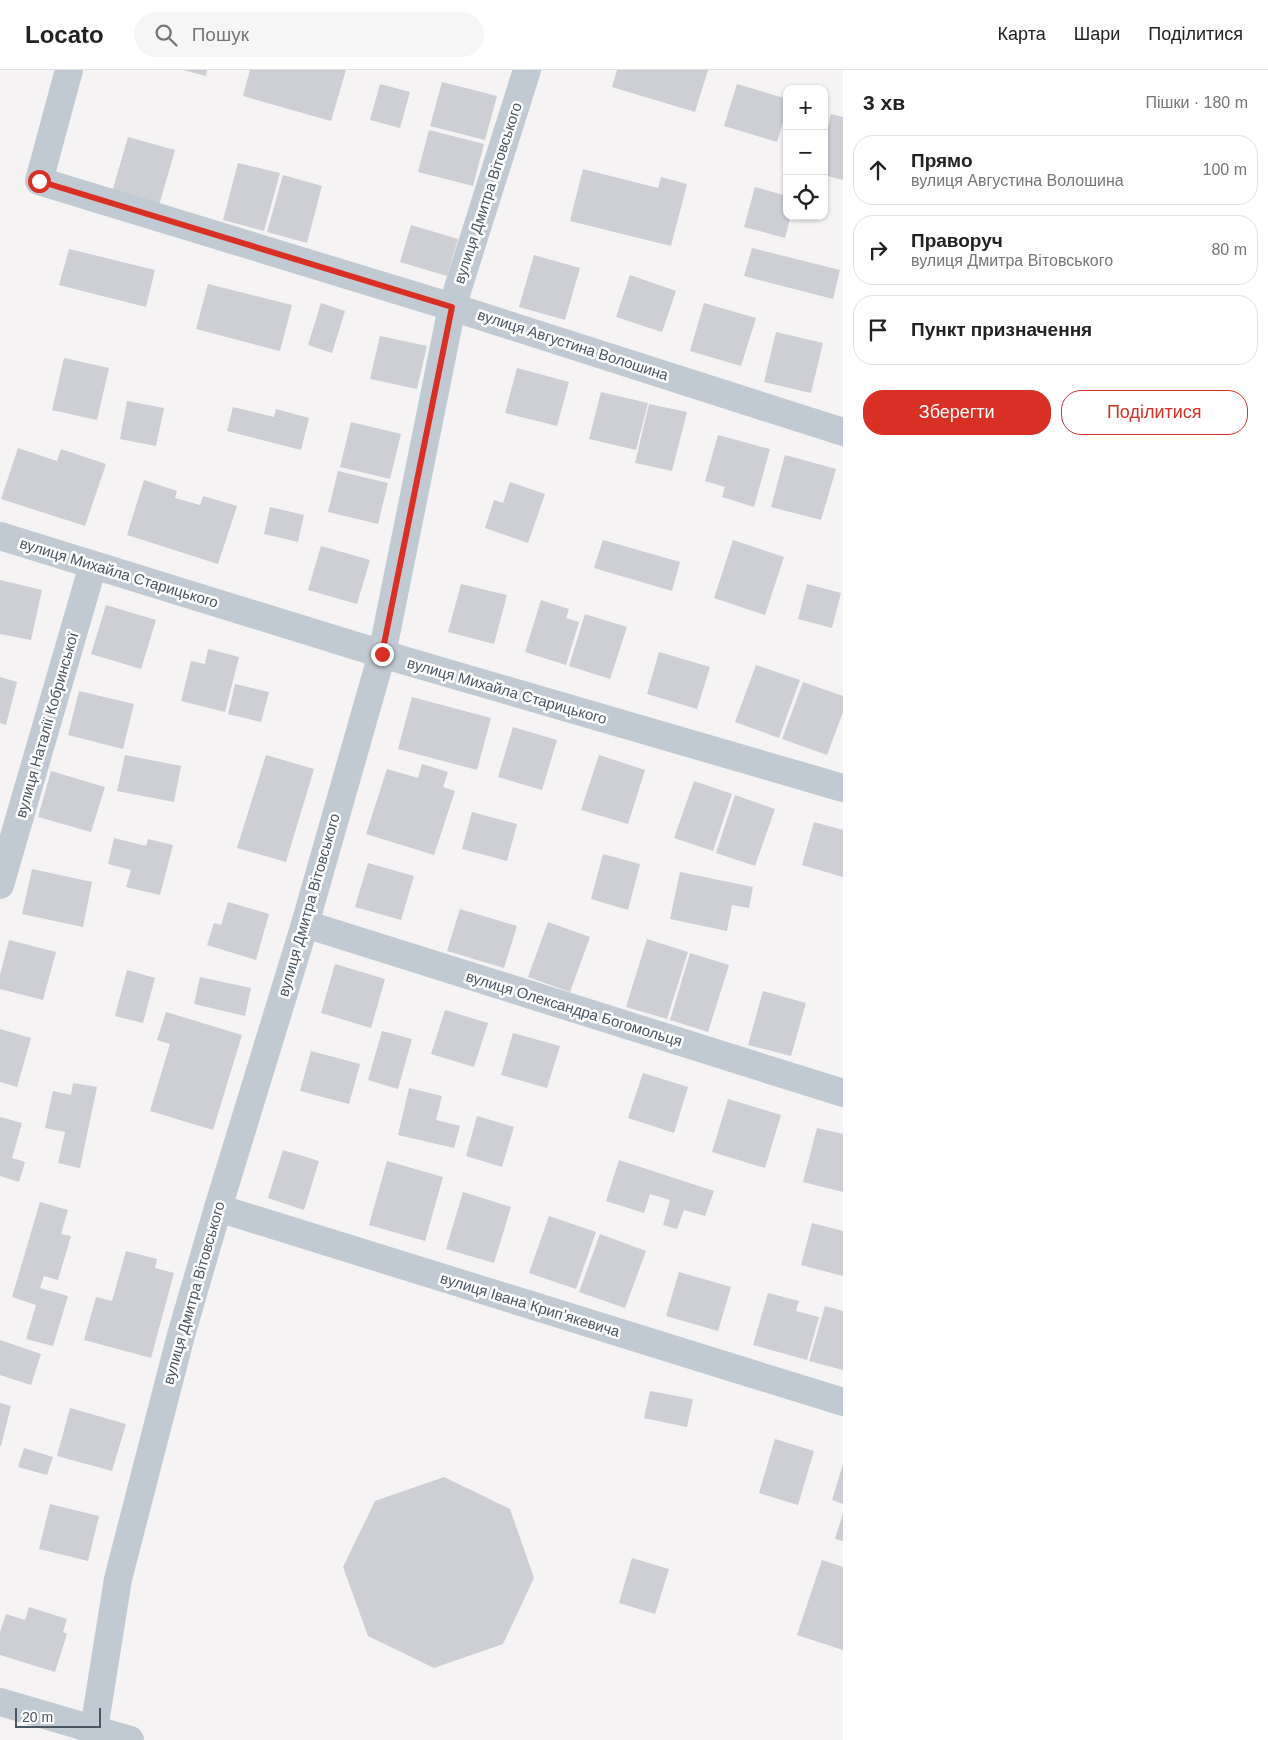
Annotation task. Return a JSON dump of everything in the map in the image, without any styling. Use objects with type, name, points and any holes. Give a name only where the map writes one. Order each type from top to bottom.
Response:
[{"type":"street","name":"вулиця Августина Волошина","points":[[69,70],[39,181],[452,307],[843,432]]},
{"type":"street","name":"вулиця Дмитра Вітовського","points":[[93,1735],[118,1579],[181,1336],[305,924],[382,654],[452,307],[527,70]]},
{"type":"street","name":"вулиця Михайла Старицького","points":[[0,536],[382,654],[843,788]]},
{"type":"street","name":"вулиця Наталії Кобринської","points":[[0,885],[93,565]]},
{"type":"street","name":"вулиця Олександра Богомольця","points":[[305,924],[843,1093]]},
{"type":"street","name":"вулиця Івана Крипʼякевича","points":[[218,1208],[843,1402]]},
{"type":"street","points":[[0,1702],[93,1735],[130,1740]]},
{"type":"building","points":[[183,70],[207,70],[206,76]]},
{"type":"building","points":[[250,70],[346,70],[331,121],[243,96]]},
{"type":"building","points":[[617,70],[708,70],[695,112],[612,87]]},
{"type":"building","points":[[442,82],[497,96],[485,140],[430,126]]},
{"type":"building","points":[[380,84],[410,92],[400,128],[370,120]]},
{"type":"building","points":[[737,84],[783,98],[783,123],[777,142],[724,126]]},
{"type":"building","points":[[831,114],[843,117],[843,180],[828,176],[828,126]]},
{"type":"building","points":[[429,130],[484,144],[473,186],[418,172]]},
{"type":"building","points":[[128,137],[175,150],[159,205],[112,192]]},
{"type":"building","points":[[238,163],[280,173],[264,231],[223,220]]},
{"type":"building","points":[[583,169],[658,188],[661,177],[687,184],[671,246],[570,221]]},
{"type":"building","points":[[283,175],[322,186],[307,243],[267,232]]},
{"type":"building","points":[[755,187],[783,195],[783,220],[790,220],[785,238],[744,227]]},
{"type":"building","points":[[411,225],[458,239],[447,276],[400,262]]},
{"type":"building","points":[[752,248],[840,270],[833,299],[744,276]]},
{"type":"building","points":[[69,249],[155,270],[146,307],[59,285]]},
{"type":"building","points":[[534,255],[580,268],[565,320],[519,307]]},
{"type":"building","points":[[630,275],[676,291],[662,332],[616,317]]},
{"type":"building","points":[[208,284],[292,305],[280,351],[196,329]]},
{"type":"building","points":[[321,303],[345,311],[332,353],[308,345]]},
{"type":"building","points":[[704,303],[756,318],[741,366],[690,351]]},
{"type":"building","points":[[776,332],[823,343],[811,393],[764,382]]},
{"type":"building","points":[[380,336],[427,346],[417,389],[370,379]]},
{"type":"building","points":[[64,358],[109,368],[97,420],[52,410]]},
{"type":"building","points":[[517,368],[569,382],[557,426],[505,413]]},
{"type":"building","points":[[601,392],[648,403],[636,450],[589,439]]},
{"type":"building","points":[[127,401],[164,408],[156,446],[120,439]]},
{"type":"building","points":[[649,404],[687,412],[672,471],[635,463]]},
{"type":"building","points":[[233,407],[274,417],[276,409],[309,418],[301,450],[227,431]]},
{"type":"building","points":[[351,422],[401,434],[390,479],[340,467]]},
{"type":"building","points":[[718,435],[770,449],[754,507],[722,497],[725,487],[705,481]]},
{"type":"building","points":[[18,448],[57,461],[61,449],[106,464],[85,526],[1,499]]},
{"type":"building","points":[[785,455],[836,469],[821,520],[771,507]]},
{"type":"building","points":[[338,471],[388,483],[378,524],[328,512]]},
{"type":"building","points":[[144,480],[177,491],[175,498],[200,505],[203,496],[237,506],[218,564],[127,535]]},
{"type":"building","points":[[510,482],[545,494],[528,543],[485,528],[494,500],[503,503]]},
{"type":"building","points":[[270,507],[304,515],[298,542],[264,534]]},
{"type":"building","points":[[603,540],[680,562],[672,591],[594,568]]},
{"type":"building","points":[[733,540],[784,557],[765,615],[714,598]]},
{"type":"building","points":[[321,546],[370,560],[357,604],[308,590]]},
{"type":"building","points":[[0,580],[42,590],[31,640],[0,634]]},
{"type":"building","points":[[461,584],[507,595],[494,644],[448,632]]},
{"type":"building","points":[[807,584],[841,593],[832,628],[798,619]]},
{"type":"building","points":[[541,600],[569,609],[566,618],[579,622],[566,665],[525,652]]},
{"type":"building","points":[[106,605],[156,620],[141,669],[91,654]]},
{"type":"building","points":[[585,614],[627,627],[610,679],[569,666]]},
{"type":"building","points":[[208,649],[239,657],[225,712],[181,701],[191,661],[205,664]]},
{"type":"building","points":[[659,652],[710,667],[697,709],[647,694]]},
{"type":"building","points":[[756,665],[800,680],[779,738],[735,722]]},
{"type":"building","points":[[0,677],[17,682],[6,725],[0,723]]},
{"type":"building","points":[[803,682],[843,696],[843,712],[827,755],[782,739]]},
{"type":"building","points":[[235,684],[269,692],[261,722],[228,714]]},
{"type":"building","points":[[79,691],[134,704],[123,749],[68,735]]},
{"type":"building","points":[[412,697],[491,718],[477,770],[398,749]]},
{"type":"building","points":[[513,727],[557,740],[542,790],[498,777]]},
{"type":"building","points":[[125,755],[181,766],[174,802],[117,791]]},
{"type":"building","points":[[266,755],[314,769],[286,862],[237,848]]},
{"type":"building","points":[[599,755],[645,770],[628,824],[581,810]]},
{"type":"building","points":[[422,764],[448,772],[443,787],[455,791],[434,855],[366,834],[387,769],[418,778]]},
{"type":"building","points":[[51,771],[105,787],[91,832],[38,817]]},
{"type":"building","points":[[694,781],[732,794],[713,851],[674,838]]},
{"type":"building","points":[[735,795],[775,809],[755,866],[716,853]]},
{"type":"building","points":[[472,812],[517,824],[507,861],[462,849]]},
{"type":"building","points":[[814,822],[843,830],[843,877],[802,865]]},
{"type":"building","points":[[114,838],[146,846],[148,839],[173,845],[160,895],[126,887],[131,870],[108,864]]},
{"type":"building","points":[[603,854],[640,864],[628,910],[591,899]]},
{"type":"building","points":[[368,863],[414,876],[401,920],[355,907]]},
{"type":"building","points":[[32,869],[92,882],[83,927],[22,914]]},
{"type":"building","points":[[680,872],[753,887],[749,908],[732,905],[727,931],[670,919]]},
{"type":"building","points":[[228,902],[269,914],[256,960],[207,945],[214,923],[221,925]]},
{"type":"building","points":[[460,909],[517,926],[504,968],[447,951]]},
{"type":"building","points":[[548,922],[590,937],[570,992],[528,977]]},
{"type":"building","points":[[647,939],[688,952],[667,1019],[626,1007]]},
{"type":"building","points":[[9,940],[56,952],[43,1000],[0,989],[0,975]]},
{"type":"building","points":[[690,953],[729,965],[708,1032],[670,1020]]},
{"type":"building","points":[[335,964],[385,979],[371,1028],[321,1013]]},
{"type":"building","points":[[127,970],[155,978],[143,1023],[115,1016]]},
{"type":"building","points":[[200,977],[251,988],[245,1016],[194,1004]]},
{"type":"building","points":[[763,991],[806,1003],[791,1056],[748,1045]]},
{"type":"building","points":[[445,1010],[488,1023],[474,1067],[431,1054]]},
{"type":"building","points":[[166,1012],[242,1035],[213,1130],[150,1111],[170,1044],[157,1040]]},
{"type":"building","points":[[0,1029],[31,1038],[17,1087],[0,1082]]},
{"type":"building","points":[[382,1031],[412,1039],[398,1089],[368,1080]]},
{"type":"building","points":[[513,1033],[560,1046],[547,1088],[501,1075]]},
{"type":"building","points":[[311,1051],[360,1064],[349,1104],[300,1091]]},
{"type":"building","points":[[643,1073],[688,1087],[674,1133],[628,1118]]},
{"type":"building","points":[[73,1083],[97,1087],[80,1168],[58,1163],[65,1132],[45,1128],[53,1091],[71,1095]]},
{"type":"building","points":[[409,1088],[442,1096],[436,1120],[460,1126],[454,1148],[398,1135]]},
{"type":"building","points":[[728,1099],[781,1115],[765,1168],[712,1152]]},
{"type":"building","points":[[477,1116],[514,1127],[502,1167],[466,1156]]},
{"type":"building","points":[[0,1117],[22,1123],[12,1158],[25,1162],[19,1182],[0,1176]]},
{"type":"building","points":[[817,1128],[843,1134],[843,1192],[803,1182]]},
{"type":"building","points":[[283,1150],[319,1161],[304,1210],[268,1198]]},
{"type":"building","points":[[619,1160],[714,1191],[705,1216],[684,1210],[677,1229],[663,1225],[670,1200],[650,1194],[644,1213],[606,1201]]},
{"type":"building","points":[[387,1161],[443,1177],[425,1241],[369,1225]]},
{"type":"building","points":[[463,1192],[511,1207],[494,1263],[446,1249]]},
{"type":"building","points":[[40,1202],[68,1210],[61,1234],[71,1236],[58,1280],[44,1276],[40,1288],[68,1296],[53,1346],[26,1339],[36,1305],[12,1297]]},
{"type":"building","points":[[549,1216],[596,1232],[576,1289],[529,1273]]},
{"type":"building","points":[[812,1223],[843,1231],[843,1276],[801,1265]]},
{"type":"building","points":[[600,1234],[646,1251],[625,1308],[579,1292]]},
{"type":"building","points":[[126,1251],[157,1259],[155,1268],[174,1273],[151,1358],[84,1340],[96,1297],[112,1301]]},
{"type":"building","points":[[679,1272],[731,1287],[718,1331],[666,1316]]},
{"type":"building","points":[[768,1293],[799,1301],[796,1311],[819,1317],[807,1360],[753,1345]]},
{"type":"building","points":[[825,1306],[843,1311],[843,1370],[809,1361]]},
{"type":"building","points":[[0,1340],[41,1354],[31,1385],[0,1375]]},
{"type":"building","points":[[650,1391],[693,1399],[687,1427],[644,1418]]},
{"type":"building","points":[[0,1403],[11,1406],[1,1446],[0,1446]]},
{"type":"building","points":[[70,1408],[126,1424],[112,1471],[57,1456]]},
{"type":"building","points":[[775,1439],[814,1451],[798,1505],[759,1493]]},
{"type":"building","points":[[24,1448],[53,1457],[47,1475],[18,1467]]},
{"type":"building","points":[[843,1464],[843,1504],[832,1500]]},
{"type":"building","points":[[444,1477],[510,1509],[534,1578],[503,1644],[434,1668],[368,1636],[343,1567],[375,1501]]},
{"type":"building","points":[[50,1504],[99,1516],[88,1561],[39,1549]]},
{"type":"building","points":[[843,1513],[843,1541],[835,1539]]},
{"type":"building","points":[[632,1558],[669,1569],[655,1614],[619,1603]]},
{"type":"building","points":[[822,1560],[843,1567],[843,1650],[797,1635]]},
{"type":"building","points":[[29,1607],[67,1619],[63,1632],[67,1634],[55,1672],[0,1655],[0,1632],[6,1614],[25,1620]]},
{"type":"route","points":[[39,181],[452,307],[382,654]]}]
